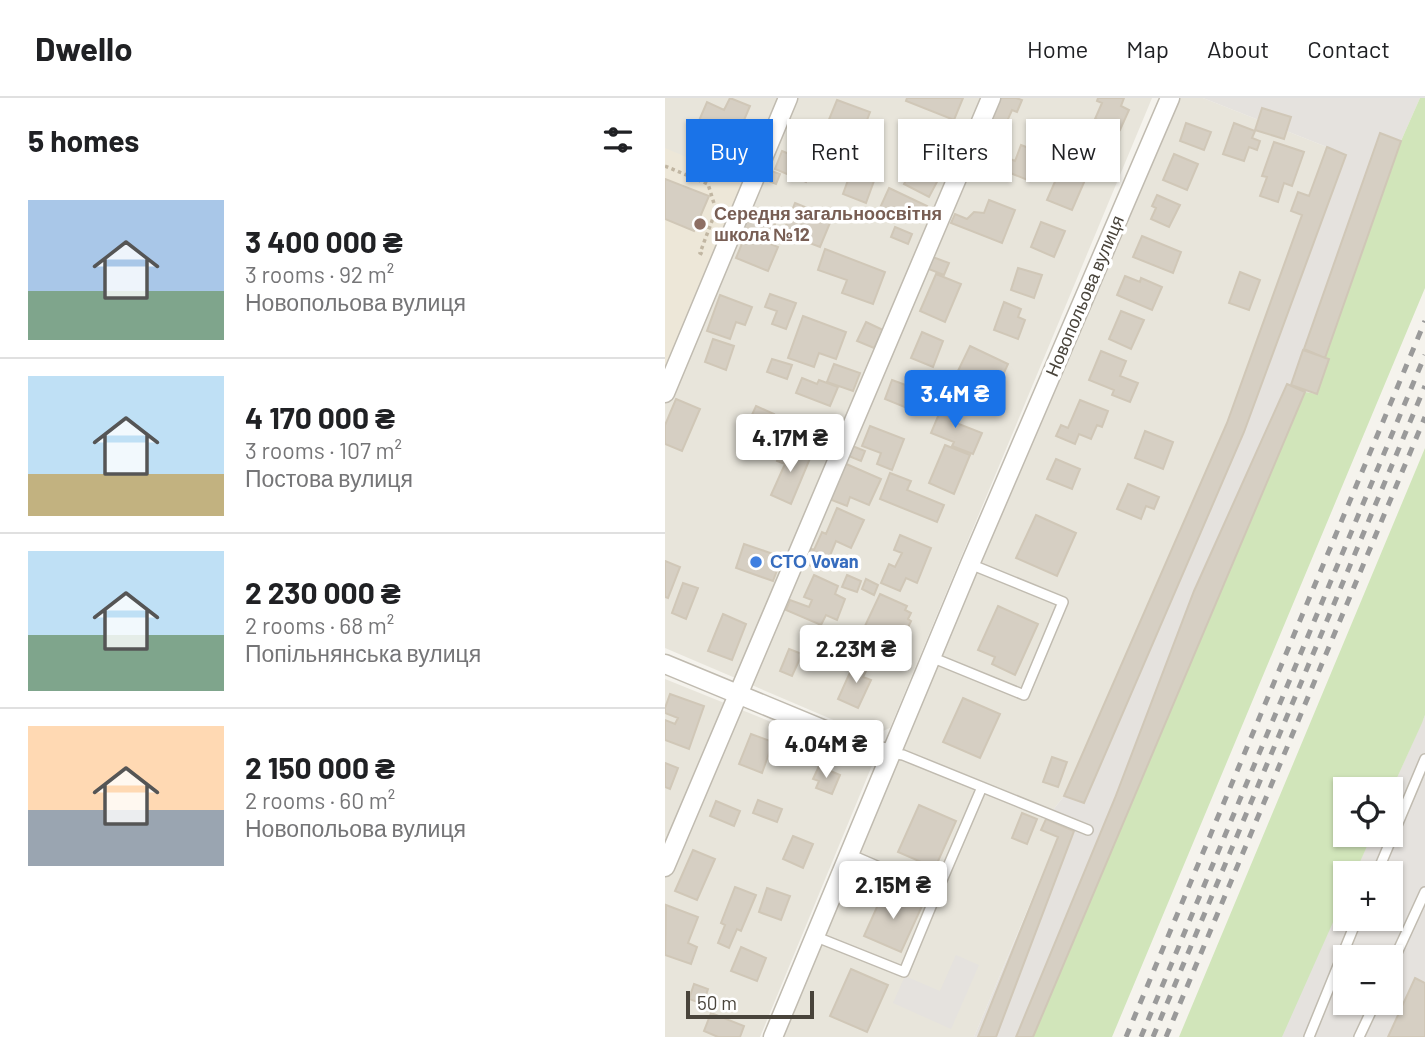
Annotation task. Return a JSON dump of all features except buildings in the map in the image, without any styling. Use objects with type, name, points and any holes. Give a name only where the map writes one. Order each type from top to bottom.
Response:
[{"type":"street","points":[[665,393],[788,98]]},
{"type":"street","points":[[665,867],[991,98]]},
{"type":"street","name":"Новопольова вулиця","points":[[773,1037],[969,564],[1170,98]]},
{"type":"street","points":[[665,664],[873,750],[890,754]]},
{"type":"lane","points":[[931,657],[1024,695],[1063,602],[969,564]]},
{"type":"lane","points":[[890,754],[903,755],[1089,830]]},
{"type":"lane","points":[[1382,861],[1425,760]]},
{"type":"lane","points":[[814,936],[904,972],[982,787]]},
{"type":"lane","points":[[849,854],[937,892]]},
{"type":"lane","points":[[1401,945],[1425,892]]},
{"type":"lane","points":[[1309,1037],[1352,931]]},
{"type":"lane","points":[[1359,1037],[1369,1015]]},
{"type":"path","points":[[665,166],[708,184],[716,210],[700,253],[720,262]]},
{"type":"shaded area","points":[[665,98],[1152,98],[1120,175],[1120,119],[1026,119],[1026,182],[1117,182],[890,728],[871,736],[665,648]]},
{"type":"shaded area","points":[[1175,98],[1203,98],[1327,147],[1309,196],[1299,192],[1302,215],[1227,423],[1064,796],[1046,819],[1042,830],[1058,837],[974,1037],[782,1037]]},
{"type":"shaded area","points":[[1203,98],[1420,98],[1401,141],[1317,394],[1304,392],[1033,1037],[974,1037],[1058,838],[1041,830],[1064,796],[1227,423],[1302,215],[1291,211],[1298,192],[1309,195],[1327,147]]},
{"type":"shaded area","name":"Середня загальноосвітня школа №12","points":[[665,148],[686,157],[686,182],[745,182],[752,185],[676,369],[665,364]]},
{"type":"shaded area","points":[[665,679],[873,763],[760,1037],[665,1037]]},
{"type":"shaded area","points":[[1425,715],[1425,1037],[1281,1037],[1333,921],[1333,931],[1403,931],[1403,861],[1360,861],[1366,847],[1403,847],[1403,777],[1397,777]]},
{"type":"shaded area","points":[[956,955],[979,965],[951,1029],[893,1003],[905,976],[940,991]]},
{"type":"green space","points":[[1420,98],[1425,98],[1425,288],[1112,1037],[1033,1037],[1305,392],[1317,394],[1325,358],[1401,141]]},
{"type":"green space","points":[[1425,448],[1425,715],[1422,723],[1397,777],[1333,777],[1333,847],[1367,847],[1360,861],[1333,861],[1333,922],[1282,1037],[1179,1037]]},
{"type":"railway","points":[[1126,1037],[1425,321]]},
{"type":"railway","points":[[1141,1037],[1425,355]]},
{"type":"railway","points":[[1153,1037],[1425,386]]},
{"type":"railway","points":[[1166,1037],[1425,417]]},
{"type":"place","name":"Середня загальноосвітня школа №12","points":[[700,224]]},
{"type":"place","name":"СТО Vovan","points":[[756,562]]}]
